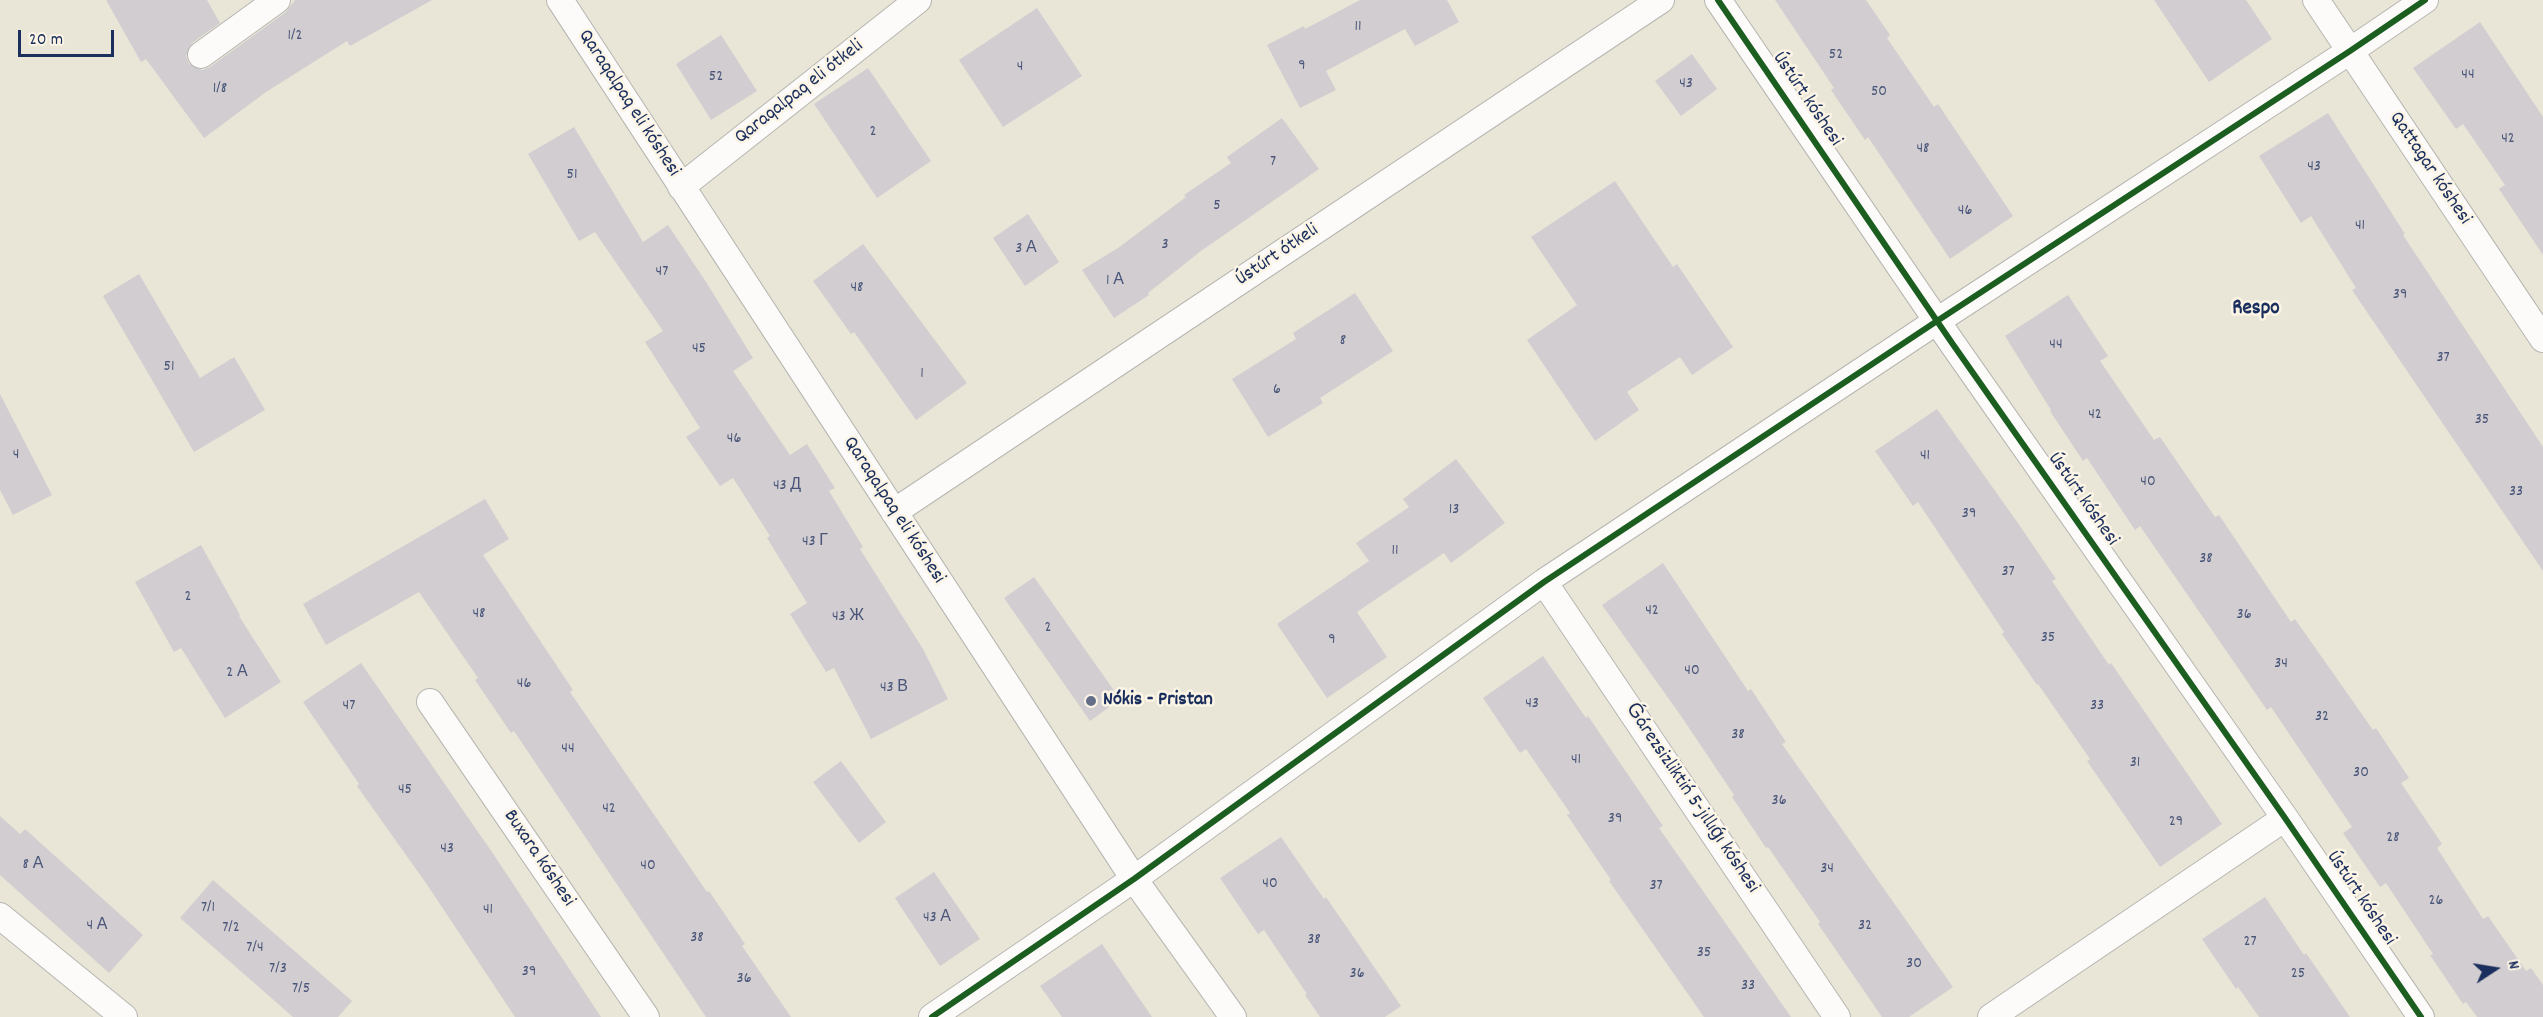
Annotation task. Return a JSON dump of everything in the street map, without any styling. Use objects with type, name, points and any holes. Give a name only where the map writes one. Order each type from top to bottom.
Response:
[{"type":"street","points":[[201,55],[277,0]]},
{"type":"street","name":"Qaraqalpaq eli kóshesi","points":[[560,0],[1134,879],[1233,1017]]},
{"type":"street","name":"Qaraqalpaq eli ótkeli","points":[[681,187],[918,0]]},
{"type":"street","name":"Ústúrt ótkeli","points":[[894,512],[1661,0]]},
{"type":"street","name":"Ústúrt kóshesi","points":[[1718,0],[1937,321],[2421,1017]]},
{"type":"street","name":"Qattagar kóshesi","points":[[2316,0],[2543,339]]},
{"type":"street","points":[[932,1017],[1134,879],[1544,582],[2425,0]]},
{"type":"street","name":"Ǵárezsizliktiń 5-jıllıǵı kóshesi","points":[[1544,582],[1837,1017]]},
{"type":"street","name":"Buxara kóshesi","points":[[430,702],[646,1017]]},
{"type":"street","points":[[1991,1017],[2285,819]]},
{"type":"street","points":[[0,916],[124,1017]]},
{"type":"building","points":[[106,0],[207,0],[220,23],[192,43],[186,56],[189,64],[202,70],[210,67],[286,12],[295,0],[432,0],[350,46],[347,41],[266,92],[204,138],[146,59],[141,62]]},
{"type":"building","points":[[1360,0],[1447,0],[1459,22],[1415,46],[1405,29],[1326,71],[1336,90],[1300,108],[1267,45],[1304,26],[1305,29]]},
{"type":"building","points":[[1775,0],[1866,0],[1890,35],[1887,38],[1934,107],[1938,104],[2013,216],[1950,259],[1868,137],[1865,140],[1831,90],[1834,88]]},
{"type":"building","points":[[2154,0],[2246,0],[2272,39],[2209,82]]},
{"type":"building","points":[[1037,8],[1082,76],[1003,127],[959,60]]},
{"type":"building","points":[[2480,22],[2543,117],[2543,255],[2499,189],[2505,185],[2463,124],[2456,129],[2413,68]]},
{"type":"building","points":[[721,35],[757,91],[711,120],[676,64]]},
{"type":"building","points":[[1692,54],[1717,89],[1681,116],[1655,81]]},
{"type":"building","points":[[868,68],[931,161],[877,198],[814,104]]},
{"type":"building","points":[[2328,113],[2405,234],[2403,235],[2543,447],[2543,571],[2352,290],[2356,288],[2311,216],[2301,223],[2259,156]]},
{"type":"building","points":[[1282,118],[1319,169],[1201,251],[1148,293],[1149,295],[1114,318],[1082,270],[1118,248],[1186,197],[1184,195],[1231,163],[1227,157]]},
{"type":"building","points":[[574,127],[643,242],[668,225],[708,285],[753,358],[733,371],[790,455],[807,444],[835,488],[829,491],[863,547],[860,549],[923,649],[948,699],[871,739],[834,668],[826,672],[790,614],[807,603],[767,538],[770,536],[733,478],[720,486],[686,437],[700,428],[645,342],[663,331],[595,232],[579,241],[528,154]]},
{"type":"building","points":[[1615,181],[1673,267],[1677,264],[1733,347],[1692,375],[1680,357],[1627,392],[1639,410],[1595,441],[1527,340],[1577,305],[1531,237]]},
{"type":"building","points":[[1028,214],[1059,262],[1025,286],[993,238]]},
{"type":"building","points":[[863,244],[967,383],[916,420],[854,332],[851,334],[813,281]]},
{"type":"building","points":[[139,274],[200,378],[234,357],[265,410],[194,452],[103,296]]},
{"type":"building","points":[[1355,293],[1393,351],[1320,398],[1323,403],[1268,437],[1232,379],[1296,339],[1293,333]]},
{"type":"building","points":[[2068,295],[2108,356],[2100,361],[2154,440],[2160,437],[2215,517],[2219,515],[2291,622],[2295,619],[2373,730],[2376,728],[2409,778],[2401,783],[2442,844],[2437,848],[2483,919],[2488,916],[2526,971],[2531,968],[2543,985],[2543,1017],[2477,1017],[2466,1002],[2463,1004],[2386,883],[2380,887],[2343,833],[2352,827],[2271,707],[2267,710],[2140,526],[2135,530],[2087,458],[2083,461],[2050,411],[2005,336]]},
{"type":"building","points":[[0,394],[52,495],[13,515],[0,490]]},
{"type":"building","points":[[1937,409],[2056,579],[2052,581],[2109,665],[2111,663],[2222,824],[2160,867],[2087,761],[2090,759],[2002,634],[2004,632],[1918,502],[1913,506],[1875,451]]},
{"type":"building","points":[[1456,459],[1505,523],[1451,563],[1444,553],[1357,612],[1387,657],[1327,698],[1277,624],[1369,561],[1356,543],[1409,507],[1403,499]]},
{"type":"building","points":[[485,499],[509,539],[483,555],[573,690],[570,692],[707,892],[709,891],[745,944],[742,946],[791,1017],[706,1017],[514,731],[511,733],[475,680],[478,678],[419,592],[326,645],[303,604]]},
{"type":"building","points":[[201,545],[239,616],[281,682],[225,718],[181,648],[174,652],[135,582]]},
{"type":"building","points":[[1663,563],[1748,691],[1751,689],[1786,742],[1782,744],[1953,987],[1909,1017],[1882,1017],[1818,924],[1820,922],[1768,847],[1766,848],[1681,716],[1602,605]]},
{"type":"building","points":[[1034,577],[1120,699],[1090,721],[1004,598]]},
{"type":"building","points":[[1543,656],[1586,718],[1588,716],[1663,826],[1659,828],[1791,1017],[1704,1017],[1609,881],[1611,880],[1567,815],[1570,813],[1526,749],[1520,753],[1483,698]]},
{"type":"building","points":[[361,663],[494,855],[601,1017],[515,1017],[428,886],[357,786],[359,784],[303,702]]},
{"type":"building","points":[[841,761],[886,822],[859,843],[813,782]]},
{"type":"building","points":[[0,816],[20,834],[25,829],[143,935],[109,973],[0,875]]},
{"type":"building","points":[[1281,837],[1324,899],[1326,897],[1401,1006],[1385,1017],[1320,1017],[1264,930],[1258,934],[1220,878]]},
{"type":"building","points":[[934,872],[980,939],[940,966],[895,898]]},
{"type":"building","points":[[213,880],[352,1001],[338,1017],[293,1017],[180,918]]},
{"type":"building","points":[[2265,897],[2350,1017],[2259,1017],[2238,987],[2236,989],[2202,939]]},
{"type":"building","points":[[1102,944],[1152,1017],[1062,1017],[1040,986]]},
{"type":"cycle path","points":[[1718,0],[1952,343],[2285,818],[2421,1017]]},
{"type":"cycle path","points":[[932,1017],[1134,879],[1544,582],[2425,0]]},
{"type":"place","name":"Nókis - Pristan","points":[[1091,701]]},
{"type":"district","name":"Respo","points":[[2256,310]]}]
